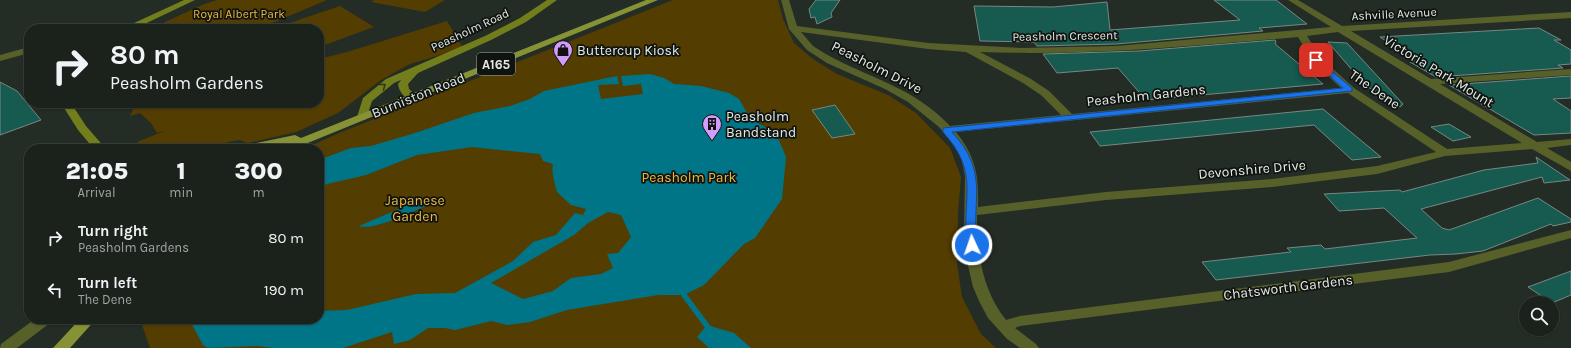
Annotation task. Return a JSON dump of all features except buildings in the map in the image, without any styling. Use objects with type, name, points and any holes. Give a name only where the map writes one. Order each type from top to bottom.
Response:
[{"type":"main road","points":[[137,24],[191,0]]},
{"type":"main road","name":"Peasholm Road","points":[[362,117],[364,104],[373,94],[390,81],[488,38],[524,20],[553,0]]},
{"type":"main road","name":"Burniston Road","points":[[296,144],[654,0]]},
{"type":"main road","name":"Peasholm Road","points":[[413,97],[404,90],[403,84],[417,68]]},
{"type":"main road","points":[[69,108],[82,128],[96,144]]},
{"type":"main road","name":"Burniston Road","points":[[264,144],[338,127]]},
{"type":"main road","points":[[62,348],[84,324]]},
{"type":"street","name":"Peasholm Drive","points":[[785,0],[794,28],[806,43],[824,58],[846,69],[878,81],[926,110],[960,146],[968,165],[973,187],[970,235],[975,274],[982,295],[1003,326],[1031,348]]},
{"type":"street","name":"Victoria Park Mount","points":[[1292,0],[1338,29],[1430,82],[1571,167]]},
{"type":"street","name":"Ashville Avenue","points":[[1338,29],[1571,16]]},
{"type":"street","name":"Peasholm Crescent","points":[[794,28],[967,49],[1045,51],[1116,49],[1301,34],[1338,29]]},
{"type":"street","name":"The Dene","points":[[1301,34],[1316,60],[1350,90],[1446,153]]},
{"type":"street","points":[[967,49],[1028,81],[1045,93],[1070,118]]},
{"type":"street","points":[[0,58],[24,51]]},
{"type":"street","points":[[1430,82],[1571,72]]},
{"type":"street","name":"Peasholm Gardens","points":[[946,130],[1350,90]]},
{"type":"street","name":"Devonshire Drive","points":[[971,212],[1106,196],[1302,179],[1377,170],[1446,153],[1571,142]]},
{"type":"street","name":"Chatsworth Gardens","points":[[1003,326],[1020,320],[1449,267],[1571,234]]},
{"type":"street","points":[[6,348],[39,324]]},
{"type":"green space","name":"Royal Albert Park","points":[[217,0],[327,0],[270,24],[161,24],[204,4]]},
{"type":"green space","points":[[374,0],[445,0],[425,12],[371,2]]},
{"type":"green space","name":"Peasholm Park","points":[[673,0],[778,0],[783,19],[794,43],[813,59],[837,74],[888,95],[916,113],[950,148],[961,177],[958,213],[957,264],[962,297],[981,334],[996,348],[150,348],[142,324],[324,324],[324,144],[315,144],[339,133]]},
{"type":"green space","points":[[340,6],[374,27],[324,45],[324,24],[287,24]]},
{"type":"green space","points":[[447,21],[463,48],[410,64],[381,80],[338,113],[296,132],[248,143],[239,140],[220,144],[140,144],[137,142],[167,130],[157,133],[151,123],[140,113],[130,116],[134,108],[324,108],[324,58]]},
{"type":"water","points":[[650,74],[664,78],[674,84],[701,86],[729,93],[739,99],[750,118],[768,129],[778,138],[786,157],[782,199],[755,238],[744,244],[704,285],[684,295],[658,295],[567,310],[530,322],[508,325],[491,321],[455,330],[445,328],[428,328],[410,340],[394,344],[392,332],[343,348],[273,348],[258,346],[208,348],[203,345],[192,324],[324,324],[324,311],[347,310],[416,294],[455,293],[513,261],[533,242],[556,235],[575,213],[583,215],[586,209],[571,205],[557,192],[553,174],[553,164],[543,161],[540,154],[472,147],[417,155],[366,175],[324,186],[324,158],[351,148],[371,146],[415,133],[474,113],[510,106],[530,99],[544,91],[617,76],[619,84],[598,85],[601,99],[643,94],[641,84],[623,86],[621,76]],"holes":[[[608,212],[621,215],[631,237],[618,253],[607,254],[613,268],[601,274],[571,278],[553,291],[523,299],[491,283],[574,235],[588,223]]]},
{"type":"water","points":[[425,201],[426,206],[392,220],[374,226],[359,226],[415,202]]},
{"type":"water","points":[[707,325],[734,333],[751,348],[709,348],[697,337]]},
{"type":"waterway","points":[[684,295],[710,330]]},
{"type":"place","name":"Buttercup Kiosk","points":[[563,67]]},
{"type":"place","name":"Peasholm Bandstand","points":[[712,141]]},
{"type":"route","points":[[972,245],[970,235],[973,187],[968,165],[960,146],[946,130],[1350,90],[1316,60]]},
{"type":"park label","name":"Japanese Garden","points":[[415,208]]}]
